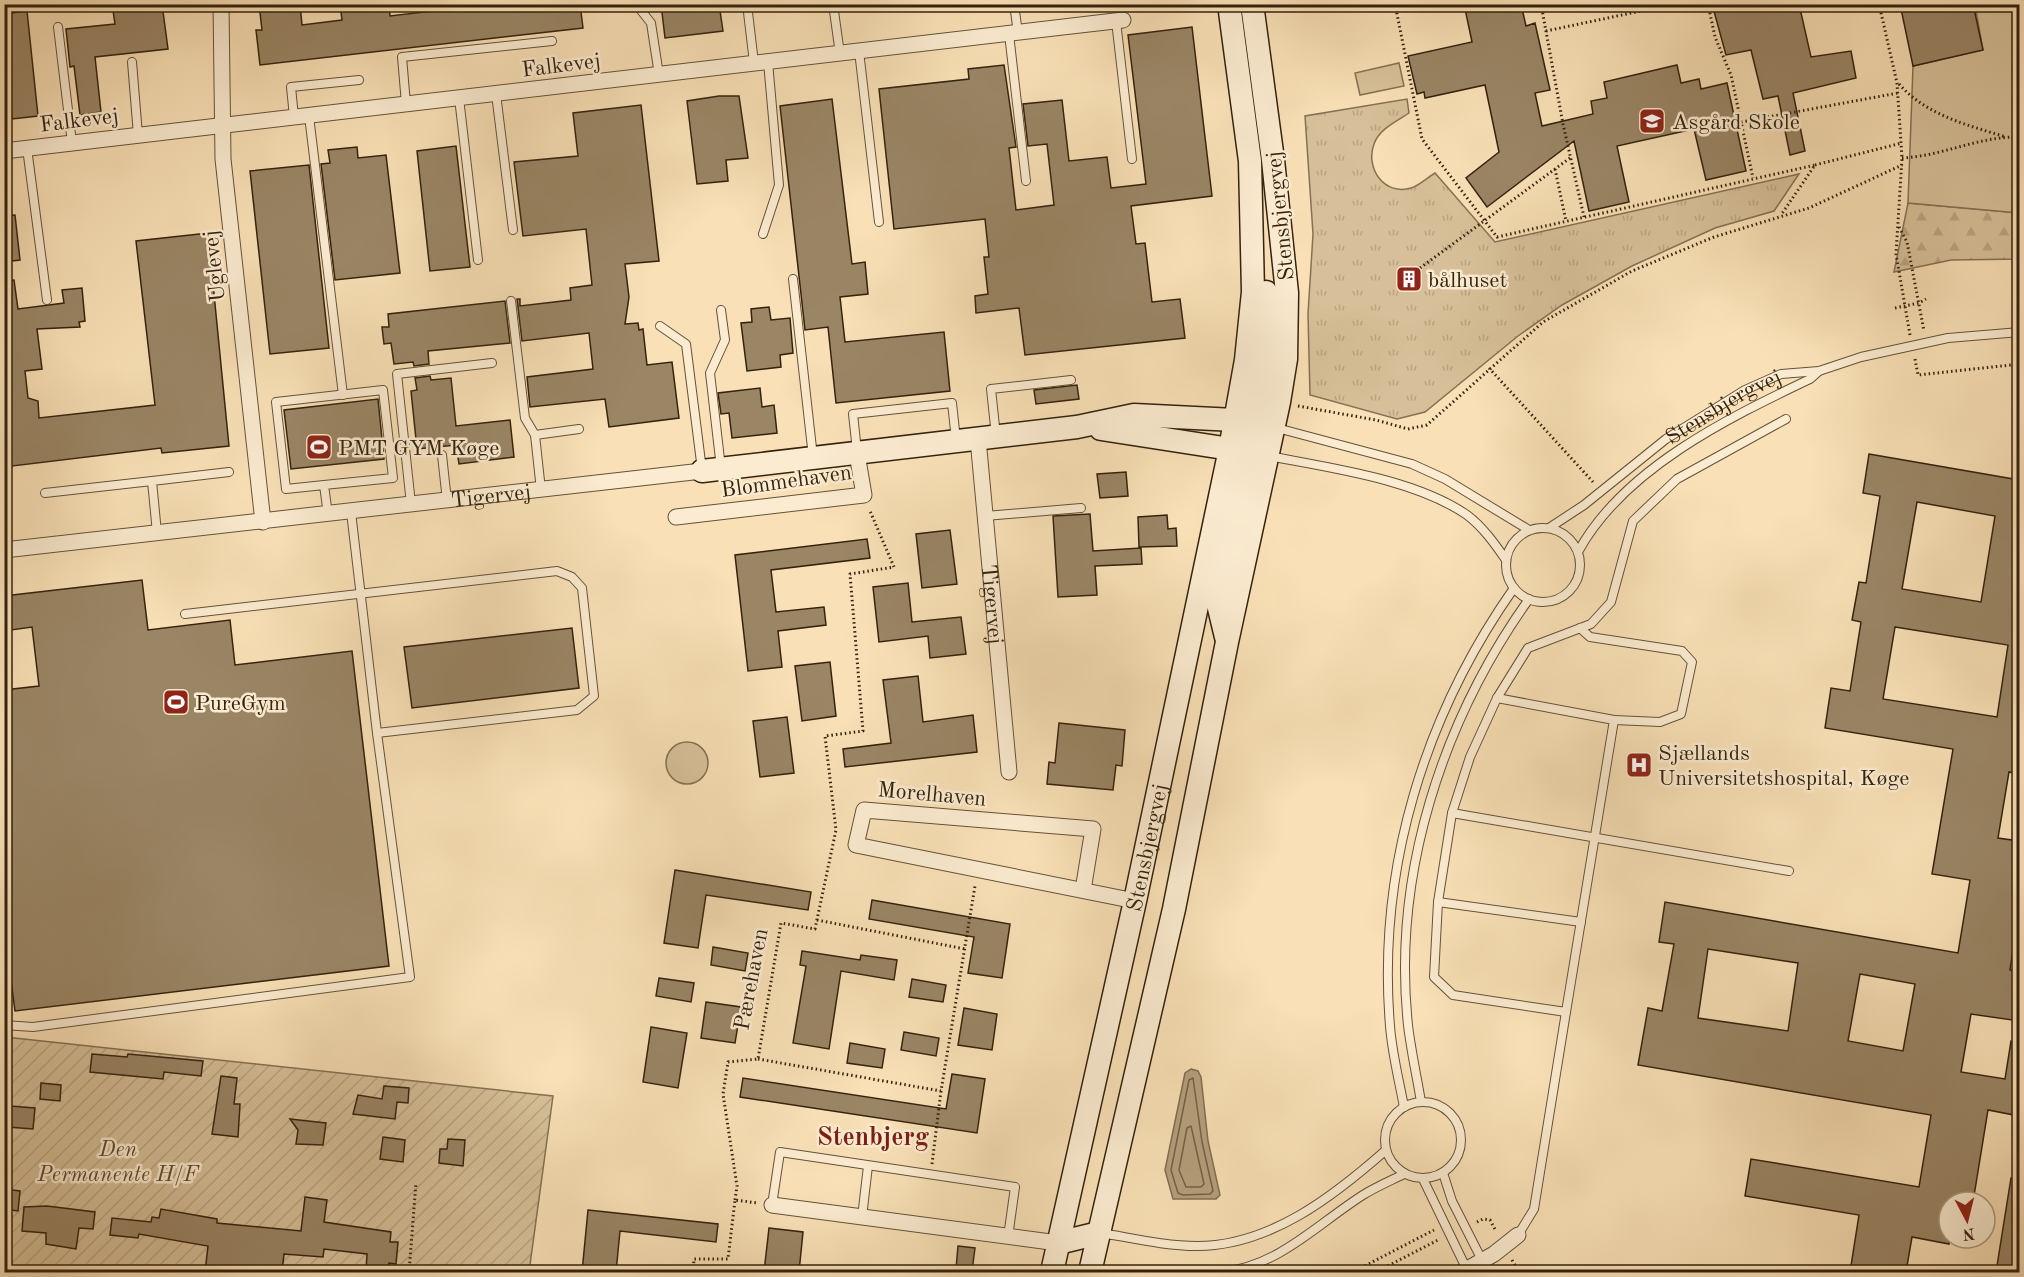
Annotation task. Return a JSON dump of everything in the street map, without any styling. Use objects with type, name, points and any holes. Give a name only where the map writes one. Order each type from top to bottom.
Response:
[{"type":"street","name":"Uglevej","points":[[221,4],[223,159],[263,522]]},
{"type":"street","name":"Stensbjergvej","points":[[1052,1272],[1135,901],[1255,423],[1246,360],[1253,292],[1250,161],[1228,4]]},
{"type":"street","name":"Stensbjergvej","points":[[1090,1271],[1174,909],[1227,642],[1249,452],[1255,423],[1279,402],[1286,359],[1287,293],[1273,160],[1252,4]]},
{"type":"street","name":"Falkevej","points":[[4,151],[1120,21]]},
{"type":"street","name":"Tigervej","points":[[4,550],[977,440],[1077,427],[1134,415],[1255,423]]},
{"type":"street","name":"Tigervej","points":[[1077,427],[1134,432],[1249,452]]},
{"type":"street","name":"Tigervej","points":[[977,440],[1009,772]]},
{"type":"street","name":"Blommehaven","points":[[676,517],[864,495],[857,454]]},
{"type":"street","name":"Morelhaven","points":[[1083,890],[1094,829],[864,810],[856,845],[1135,901]]},
{"type":"street","points":[[772,1205],[1058,1243],[1099,1233]]},
{"type":"street","points":[[1466,1272],[1485,1267],[1518,1235]]},
{"type":"street","points":[[1058,1243],[1090,1271]]},
{"type":"lane","points":[[636,4],[651,23],[659,75]]},
{"type":"lane","points":[[747,4],[761,63],[779,185],[763,234]]},
{"type":"lane","points":[[833,4],[840,54]]},
{"type":"lane","points":[[1014,4],[1013,33],[1026,181]]},
{"type":"lane","points":[[1120,21],[1132,159]]},
{"type":"lane","points":[[58,27],[72,143]]},
{"type":"lane","points":[[406,104],[402,57],[552,41]]},
{"type":"lane","points":[[859,51],[879,222]]},
{"type":"lane","points":[[132,62],[138,135]]},
{"type":"lane","points":[[343,395],[301,117],[291,87],[359,80]]},
{"type":"lane","points":[[496,94],[513,230]]},
{"type":"lane","points":[[459,98],[478,260]]},
{"type":"lane","points":[[27,148],[47,300]]},
{"type":"lane","points":[[793,279],[813,459]]},
{"type":"lane","points":[[511,301],[525,418],[535,435],[541,490]]},
{"type":"lane","points":[[712,470],[710,373],[725,340],[721,310]]},
{"type":"lane","points":[[660,326],[686,344],[712,470]]},
{"type":"lane","name":"Stensbjergvej","points":[[1549,528],[1666,439],[1745,390],[1781,374],[1819,371],[1861,357],[1927,342],[2019,332]]},
{"type":"lane","points":[[411,504],[397,374],[492,363]]},
{"type":"lane","name":"Stensbjergvej","points":[[1578,552],[1590,530],[1615,502],[1677,451],[1730,419],[1810,379],[1819,371]]},
{"type":"lane","points":[[977,440],[990,389],[1071,380]]},
{"type":"lane","points":[[383,390],[393,478],[324,485],[286,489],[276,402],[383,390]]},
{"type":"lane","points":[[857,454],[853,414],[952,403],[977,440]]},
{"type":"lane","points":[[1566,1012],[1453,995],[1434,977],[1438,902],[1452,813],[1470,757],[1497,698],[1528,648],[1591,624],[1611,602],[1633,521],[1677,479],[1786,419]]},
{"type":"lane","points":[[1255,423],[1412,464],[1445,479],[1529,530]]},
{"type":"lane","points":[[535,435],[579,429]]},
{"type":"lane","points":[[1249,452],[1398,483],[1467,515],[1492,539],[1506,560],[1509,580],[1514,588],[1529,599],[1548,602],[1565,594],[1577,579],[1580,561],[1578,552],[1567,536],[1549,528],[1529,530],[1514,542],[1506,560]]},
{"type":"lane","points":[[442,455],[447,501]]},
{"type":"lane","points":[[45,493],[229,472]]},
{"type":"lane","points":[[152,481],[157,533]]},
{"type":"lane","points":[[324,485],[328,514]]},
{"type":"lane","points":[[985,516],[1081,508]]},
{"type":"lane","points":[[4,1025],[33,1028],[410,977],[377,734],[351,512]]},
{"type":"lane","points":[[185,614],[557,571],[572,577],[582,588],[594,696],[577,710],[377,734]]},
{"type":"lane","points":[[1404,1107],[1390,1028],[1388,984],[1392,896],[1399,852],[1421,766],[1437,725],[1476,645],[1514,588]]},
{"type":"lane","points":[[1422,1102],[1408,1026],[1406,983],[1410,908],[1417,855],[1430,803],[1454,731],[1492,655],[1529,599]]},
{"type":"lane","points":[[1497,698],[1614,720],[1660,722],[1681,714],[1692,662],[1682,651],[1590,637],[1580,628]]},
{"type":"lane","points":[[1518,1235],[1534,1209],[1614,720]]},
{"type":"lane","points":[[1452,813],[1788,871]]},
{"type":"lane","points":[[1438,902],[1581,922]]},
{"type":"lane","points":[[1422,1102],[1435,1104],[1445,1109],[1459,1125],[1461,1147],[1458,1157],[1443,1173],[1423,1179],[1404,1174],[1390,1159],[1386,1150],[1386,1130],[1396,1113],[1404,1107],[1422,1102]]},
{"type":"lane","points":[[1099,1233],[1197,1246],[1244,1238],[1294,1219],[1363,1170],[1386,1150]]},
{"type":"lane","points":[[772,1205],[780,1152],[1015,1187],[1008,1237]]},
{"type":"lane","points":[[862,1217],[868,1166]]},
{"type":"lane","points":[[1443,1173],[1452,1201],[1485,1267]]},
{"type":"lane","points":[[1222,1272],[1238,1270],[1279,1255],[1363,1195],[1404,1174]]},
{"type":"lane","points":[[1423,1179],[1466,1272]]},
{"type":"lane","points":[[1090,1271],[1123,1272]]},
{"type":"path","points":[[1395,4],[1422,139],[1497,237],[1902,143]]},
{"type":"path","points":[[1541,4],[1570,158],[1584,217]]},
{"type":"path","points":[[1546,31],[1674,4]]},
{"type":"path","points":[[1708,4],[1715,37],[1731,75],[1753,178]]},
{"type":"path","points":[[1879,4],[1898,93],[1902,143],[1898,225],[1907,242],[1927,342]]},
{"type":"path","points":[[1897,83],[1911,98],[1949,119],[2006,137]]},
{"type":"path","points":[[1741,122],[1898,93]]},
{"type":"path","points":[[1902,158],[1929,156],[2006,137],[2019,137]]},
{"type":"path","points":[[1420,268],[1570,158]]},
{"type":"path","points":[[1780,216],[1815,165]]},
{"type":"path","points":[[1279,402],[1376,420],[1408,429],[1427,425],[1543,322],[1632,271],[1714,237],[1809,208],[1902,165]]},
{"type":"path","points":[[1555,169],[1566,221]]},
{"type":"path","points":[[1895,308],[1919,303],[1926,299]]},
{"type":"path","points":[[1489,368],[1601,490]]},
{"type":"path","points":[[864,495],[894,567],[850,574],[863,731],[825,736],[836,830],[817,920],[965,949]]},
{"type":"path","points":[[931,1175],[941,1091],[978,868]]},
{"type":"path","name":"Pærehaven","points":[[693,1272],[694,1259],[728,1259],[737,1186],[723,1094],[728,1062],[758,1059],[781,923],[815,928],[817,920]]},
{"type":"path","points":[[758,1059],[941,1091]]},
{"type":"path","points":[[409,1272],[416,1183]]},
{"type":"path","points":[[735,1200],[772,1205]]},
{"type":"path","points":[[1353,1272],[1445,1225]]},
{"type":"path","points":[[1376,1272],[1450,1235]]},
{"type":"green space","points":[[1975,5],[2019,5],[2019,213],[1908,203],[1913,66],[1983,50]]},
{"type":"green space","points":[[1399,63],[1404,86],[1360,95],[1355,73]]},
{"type":"green space","points":[[1407,99],[1409,113],[1384,130],[1374,144],[1372,162],[1379,178],[1393,188],[1401,189],[1414,187],[1435,173],[1495,242],[1799,174],[1774,211],[1715,228],[1632,266],[1562,305],[1518,336],[1425,412],[1397,419],[1310,395],[1308,314],[1313,234],[1305,116]]},
{"type":"green space","points":[[1908,203],[2019,213],[2019,259],[1951,260],[1894,272]]},
{"type":"green space","points":[[687,742],[695,743],[702,748],[707,755],[707,771],[702,778],[695,783],[687,784],[679,783],[672,778],[667,771],[666,763],[667,755],[672,748],[679,743]]},
{"type":"green space","name":"Den Permanente H/F","points":[[5,1037],[553,1096],[529,1272],[5,1272]]},
{"type":"water","points":[[1191,1069],[1198,1071],[1201,1077],[1208,1141],[1220,1195],[1216,1199],[1173,1199],[1165,1170],[1185,1073]]},
{"type":"building","points":[[112,4],[162,4],[168,49],[95,57],[101,112],[80,115],[74,66],[70,67],[66,29],[115,24]]},
{"type":"building","points":[[259,4],[300,4],[302,25],[342,20],[340,4],[389,4],[390,16],[493,4],[580,4],[583,28],[260,65],[256,30],[262,30]]},
{"type":"building","points":[[661,4],[719,4],[723,31],[665,38]]},
{"type":"building","points":[[1464,4],[1521,4],[1526,26],[1535,23],[1550,90],[1535,93],[1542,126],[1593,114],[1591,101],[1607,98],[1604,82],[1677,65],[1681,83],[1699,79],[1701,89],[1727,83],[1746,171],[1706,180],[1694,129],[1617,146],[1629,202],[1589,211],[1574,141],[1487,207],[1466,178],[1499,152],[1485,85],[1425,98],[1424,92],[1417,94],[1408,56],[1472,42]]},
{"type":"building","points":[[1712,4],[1799,4],[1811,57],[1851,51],[1856,78],[1793,93],[1805,151],[1790,155],[1778,96],[1763,99],[1751,50],[1726,55]]},
{"type":"building","points":[[1900,4],[1973,4],[1983,50],[1913,66]]},
{"type":"building","points":[[27,11],[38,116],[12,119],[8,89],[4,89],[4,14]]},
{"type":"building","points":[[1192,27],[1212,196],[1131,206],[1136,244],[1145,243],[1152,302],[1180,299],[1185,338],[1025,355],[1019,308],[976,313],[975,296],[988,294],[984,257],[989,257],[985,219],[894,229],[879,89],[969,79],[968,69],[1004,65],[1016,147],[1009,148],[1016,210],[1054,205],[1047,144],[1028,146],[1023,104],[1062,100],[1069,161],[1107,157],[1111,188],[1146,184],[1128,35]]},
{"type":"building","points":[[719,96],[739,96],[748,158],[726,160],[728,181],[697,184],[687,101]]},
{"type":"building","points":[[832,99],[852,264],[865,262],[868,294],[840,297],[845,342],[944,332],[950,391],[836,403],[828,327],[805,330],[780,106]]},
{"type":"building","points":[[641,105],[659,261],[625,264],[629,297],[625,324],[638,323],[639,330],[643,329],[647,365],[672,362],[679,418],[609,427],[605,399],[530,407],[527,377],[593,369],[589,333],[522,341],[517,299],[520,299],[520,306],[571,300],[570,288],[592,285],[586,229],[523,236],[514,162],[578,156],[573,113]]},
{"type":"building","points":[[456,146],[470,267],[430,271],[417,151]]},
{"type":"building","points":[[357,147],[358,158],[386,155],[400,273],[335,280],[321,164],[330,163],[328,150]]},
{"type":"building","points":[[309,165],[329,348],[270,354],[250,171]]},
{"type":"building","points":[[15,215],[20,260],[4,262],[4,216]]},
{"type":"building","points":[[208,233],[229,446],[162,453],[161,448],[4,467],[4,281],[14,280],[18,309],[64,303],[62,290],[82,288],[85,321],[79,322],[80,327],[37,329],[42,369],[25,371],[28,398],[38,401],[39,418],[155,405],[136,241]]},
{"type":"building","points":[[505,301],[510,343],[428,351],[429,364],[414,366],[413,362],[394,364],[391,343],[384,344],[382,327],[389,327],[388,314]]},
{"type":"building","points":[[769,307],[771,320],[790,318],[793,353],[780,355],[781,367],[747,371],[741,323],[752,322],[751,309]]},
{"type":"building","points":[[430,376],[431,380],[451,378],[456,426],[510,420],[514,457],[459,464],[456,445],[417,449],[411,391],[417,390],[415,378]]},
{"type":"building","points":[[1077,385],[1079,399],[1036,404],[1034,390]]},
{"type":"building","points":[[760,388],[762,407],[774,405],[777,433],[732,438],[729,413],[721,414],[718,393]]},
{"type":"building","points":[[378,399],[384,459],[291,469],[284,410]]},
{"type":"building","points":[[1869,454],[2019,480],[2019,774],[2009,772],[1998,838],[2019,841],[2019,911],[2010,970],[2019,972],[2019,1021],[1971,1014],[1961,1072],[2005,1079],[2011,1041],[2019,1042],[2019,1116],[1988,1110],[1975,1190],[1937,1190],[1937,1242],[1912,1237],[1906,1272],[1850,1272],[1859,1215],[1745,1196],[1751,1159],[1919,1187],[1931,1115],[1638,1065],[1648,1008],[1662,1011],[1674,944],[1659,942],[1665,902],[1958,953],[1970,880],[1932,874],[1953,749],[1825,728],[1831,688],[1850,691],[1861,622],[1852,620],[1859,582],[1866,583],[1880,496],[1863,493]],"holes":[[[1917,502],[1995,516],[1981,602],[1902,589]],[[1895,627],[2008,645],[1997,717],[1883,699]],[[1708,949],[1798,963],[1788,1031],[1698,1018]],[[1860,974],[1915,984],[1903,1051],[1848,1041]]]},
{"type":"building","points":[[1126,472],[1128,496],[1100,498],[1097,474]]},
{"type":"building","points":[[1090,514],[1093,551],[1141,548],[1142,564],[1095,566],[1097,595],[1058,597],[1053,516]]},
{"type":"building","points":[[1167,515],[1168,529],[1176,528],[1177,546],[1139,547],[1138,517]]},
{"type":"building","points":[[950,530],[957,584],[922,588],[916,534]]},
{"type":"building","points":[[867,539],[870,558],[771,570],[776,612],[824,607],[826,625],[778,631],[782,667],[748,671],[735,555]]},
{"type":"building","points":[[142,580],[148,630],[230,620],[235,665],[352,651],[389,966],[15,1011],[4,927],[4,907],[9,907],[4,872],[4,690],[39,686],[32,627],[4,631],[4,596]]},
{"type":"building","points":[[908,583],[912,622],[961,617],[966,654],[930,658],[928,636],[879,642],[873,587]]},
{"type":"building","points":[[572,628],[579,688],[412,708],[404,647]]},
{"type":"building","points":[[830,662],[836,716],[802,721],[795,666]]},
{"type":"building","points":[[918,676],[923,722],[973,715],[977,752],[845,767],[843,749],[891,743],[883,680]]},
{"type":"building","points":[[787,717],[794,773],[760,777],[753,721]]},
{"type":"building","points":[[1059,723],[1125,730],[1122,766],[1116,765],[1113,790],[1047,784],[1049,762],[1055,763]]},
{"type":"building","points":[[675,870],[811,892],[808,910],[706,895],[698,948],[664,943]]},
{"type":"building","points":[[872,900],[1010,924],[1002,978],[968,973],[974,937],[869,919]]},
{"type":"building","points":[[713,947],[748,953],[745,971],[711,965]]},
{"type":"building","points":[[802,951],[860,960],[861,955],[897,960],[894,980],[841,971],[829,1049],[793,1043],[806,966],[800,965]]},
{"type":"building","points":[[659,978],[694,983],[691,1002],[656,996]]},
{"type":"building","points":[[912,979],[946,985],[943,1002],[909,997]]},
{"type":"building","points":[[706,1002],[741,1007],[735,1043],[701,1038]]},
{"type":"building","points":[[964,1008],[997,1014],[992,1050],[958,1045]]},
{"type":"building","points":[[651,1027],[687,1033],[678,1088],[643,1082]]},
{"type":"building","points":[[904,1032],[939,1038],[936,1056],[901,1050]]},
{"type":"building","points":[[850,1043],[885,1049],[882,1068],[847,1063]]},
{"type":"building","points":[[92,1054],[127,1057],[128,1054],[203,1061],[201,1076],[164,1072],[163,1079],[90,1072]]},
{"type":"building","points":[[952,1074],[985,1079],[977,1133],[740,1097],[743,1078],[946,1109]]},
{"type":"building","points":[[221,1076],[237,1078],[234,1104],[240,1104],[238,1137],[212,1134]]},
{"type":"building","points":[[41,1083],[61,1085],[60,1101],[40,1099]]},
{"type":"building","points":[[384,1086],[409,1088],[408,1103],[397,1102],[395,1119],[353,1114],[358,1095],[382,1099]]},
{"type":"building","points":[[10,1106],[35,1108],[33,1129],[8,1127]]},
{"type":"building","points":[[290,1119],[326,1123],[323,1145],[296,1144],[298,1130]]},
{"type":"building","points":[[383,1137],[405,1140],[403,1162],[380,1159]]},
{"type":"building","points":[[448,1139],[465,1140],[463,1166],[439,1163],[440,1149],[447,1149]]},
{"type":"building","points":[[2011,1178],[2019,1179],[2019,1272],[1996,1272]]},
{"type":"building","points":[[4,1189],[20,1191],[18,1211],[4,1209]]},
{"type":"building","points":[[305,1197],[327,1200],[324,1222],[391,1232],[390,1242],[398,1242],[396,1264],[389,1263],[388,1272],[366,1272],[367,1254],[324,1249],[323,1257],[284,1254],[282,1272],[205,1272],[208,1246],[139,1234],[138,1238],[110,1235],[112,1218],[151,1222],[152,1217],[159,1218],[161,1209],[217,1219],[217,1223],[301,1231]]},
{"type":"building","points":[[47,1206],[95,1212],[93,1229],[79,1228],[76,1249],[46,1244],[46,1233],[22,1231],[24,1207]]},
{"type":"building","points":[[588,1210],[718,1224],[716,1242],[620,1231],[616,1272],[582,1272]]},
{"type":"building","points":[[769,1228],[803,1232],[799,1272],[764,1272]]},
{"type":"building","points":[[958,1246],[975,1248],[972,1271],[956,1269]]},
{"type":"place","name":"Asgård Skole","points":[[1652,121]]},
{"type":"place","name":"bålhuset","points":[[1409,279]]},
{"type":"place","name":"PMT GYM Køge","points":[[319,447]]},
{"type":"place","name":"PureGym","points":[[176,702]]},
{"type":"place","name":"Sjællands Universitetshospital, Køge","points":[[1639,765]]},
{"type":"district","name":"Stenbjerg","points":[[873,1136]]}]
